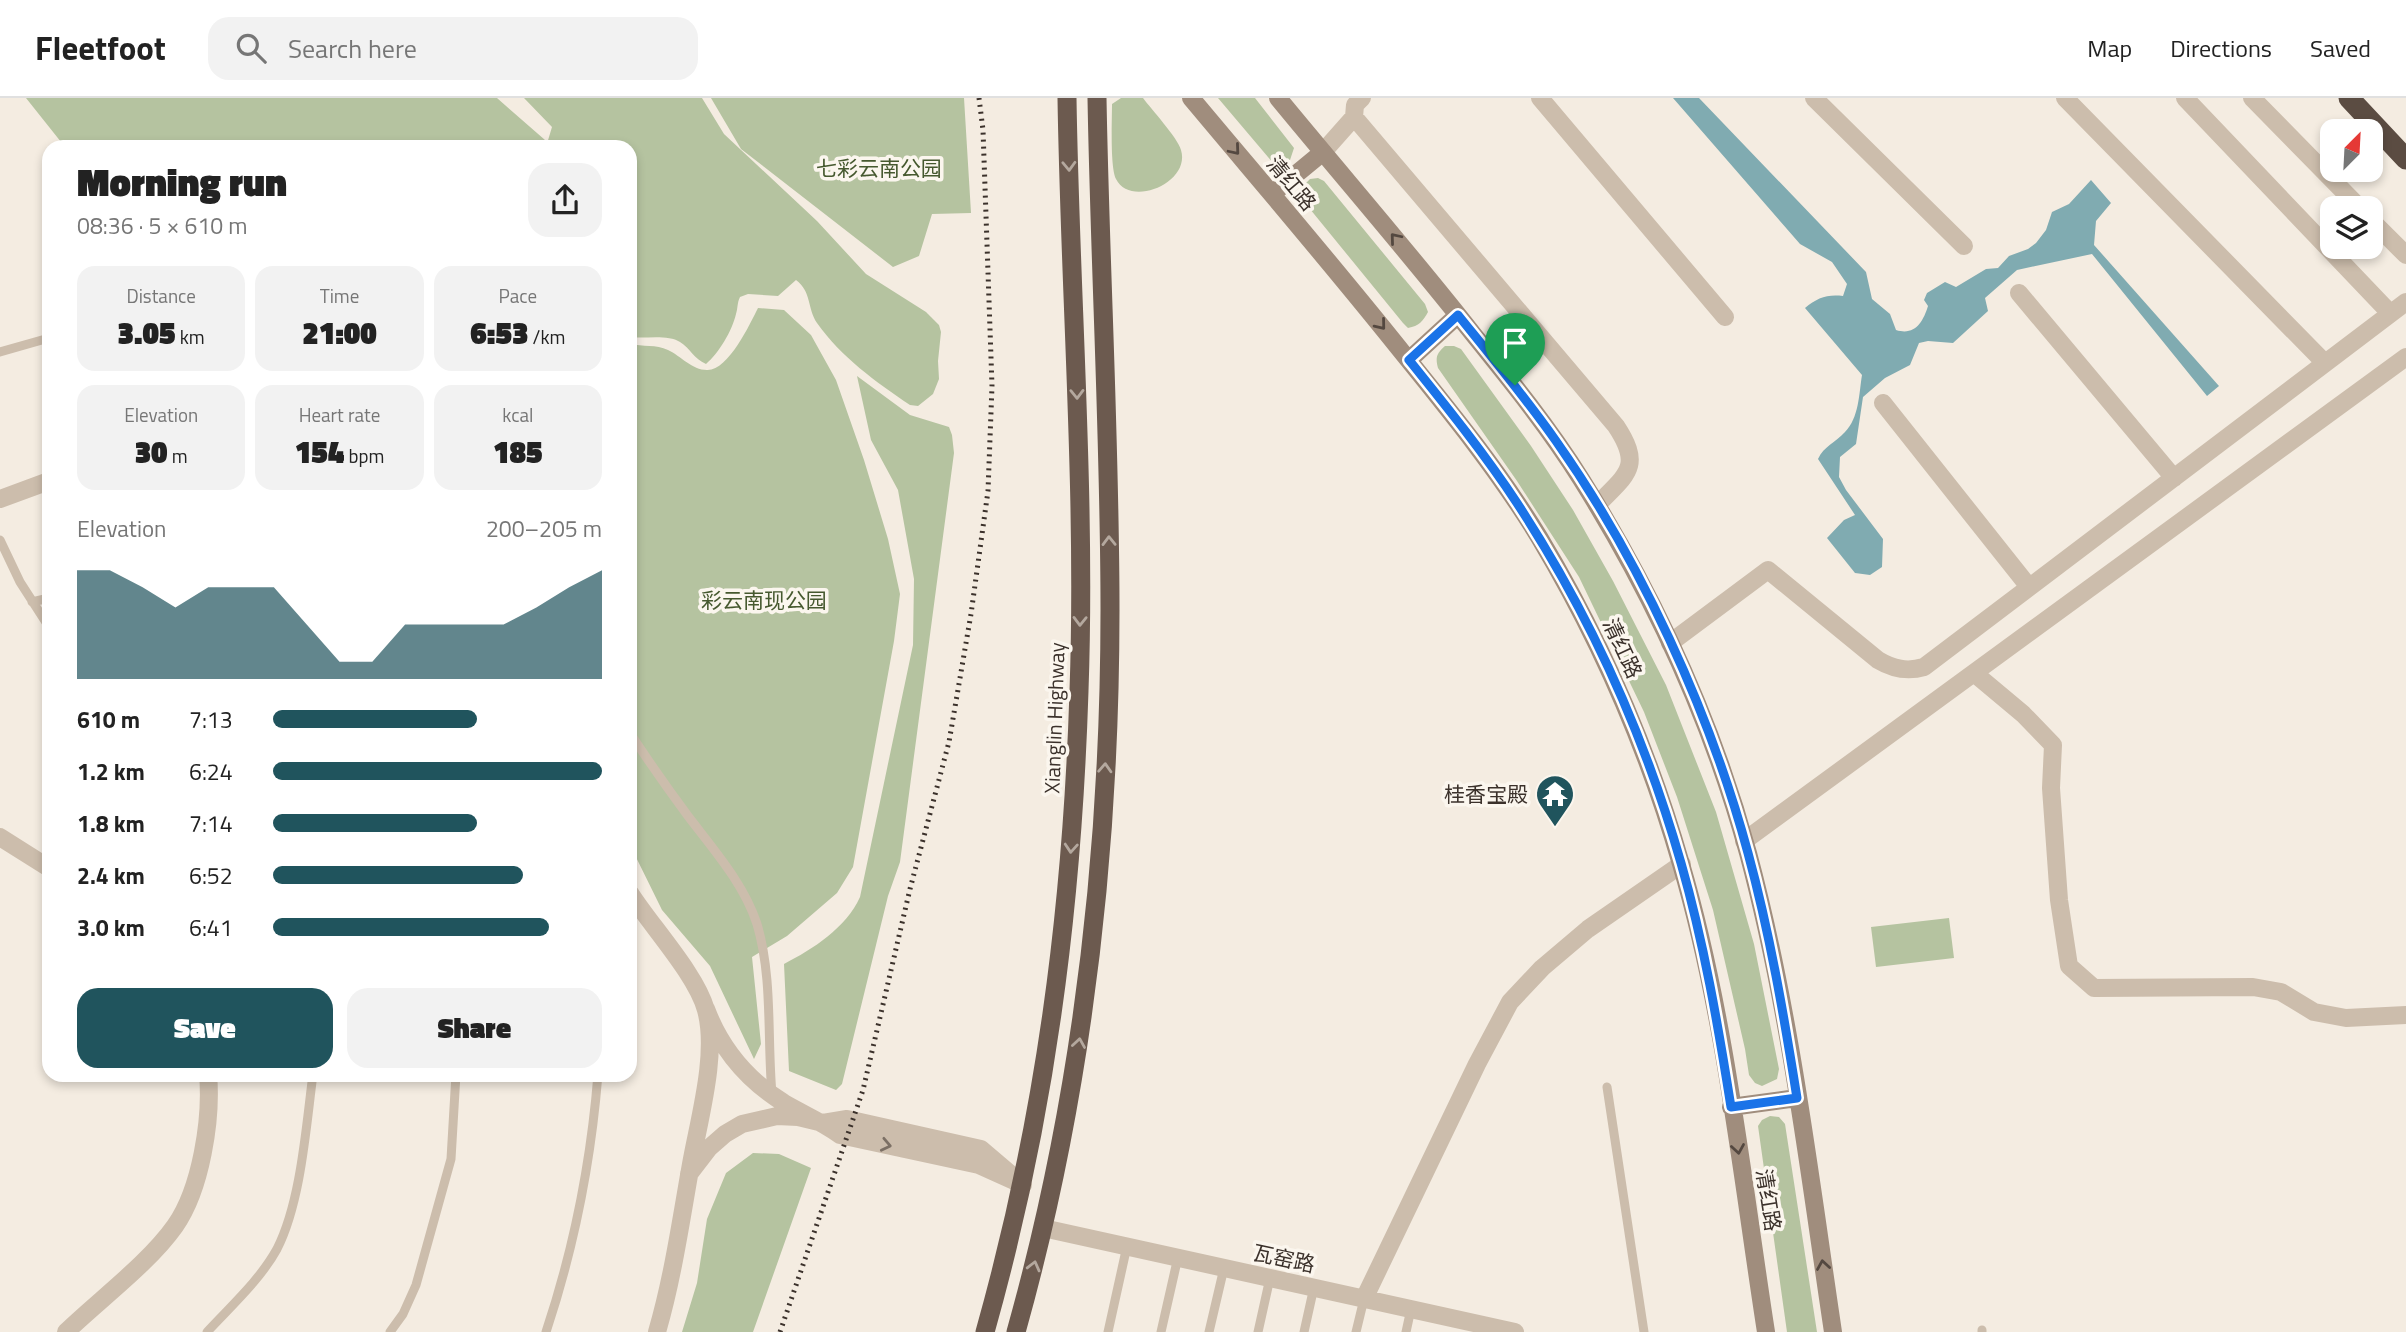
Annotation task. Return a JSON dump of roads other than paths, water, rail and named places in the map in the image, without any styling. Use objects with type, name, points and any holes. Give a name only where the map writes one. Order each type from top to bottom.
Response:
[{"type":"highway","name":"Xianglin Highway","points":[[985,1332],[1023,1185],[1043,1081],[1062,947],[1071,848],[1079,691],[1077,385],[1067,98]]},
{"type":"highway","points":[[1016,1332],[1044,1228],[1072,1086],[1092,950],[1101,850],[1110,610],[1107,384],[1097,98]]},
{"type":"highway","points":[[2349,98],[2406,159]]},
{"type":"highway","points":[[1023,1185],[1044,1228]]},
{"type":"main road","name":"清红路","points":[[1191,98],[1409,360],[1496,472],[1538,537],[1598,647],[1634,727],[1682,864],[1709,980],[1766,1332]]},
{"type":"main road","name":"清红路","points":[[1278,98],[1458,315],[1556,442],[1597,505],[1644,589],[1670,643],[1712,744],[1744,842],[1774,968],[1833,1332]]},
{"type":"main road","points":[[1272,194],[1322,152]]},
{"type":"main road","points":[[1409,360],[1458,315]]},
{"type":"main road","points":[[1731,1107],[1797,1098]]},
{"type":"street","points":[[1322,152],[1354,117],[1355,105],[1362,98]]},
{"type":"street","points":[[1540,98],[1725,317]]},
{"type":"street","points":[[1814,98],[1964,246]]},
{"type":"street","points":[[2185,98],[2390,313]]},
{"type":"street","points":[[2252,98],[2348,196]]},
{"type":"street","points":[[2077,102],[2325,363]]},
{"type":"street","points":[[1354,117],[1616,426],[1628,444],[1632,458],[1626,474],[1597,505]]},
{"type":"street","points":[[2383,232],[2406,255]]},
{"type":"street","points":[[2019,293],[2174,478]]},
{"type":"street","points":[[1670,643],[1768,570],[1878,660],[1898,669],[1914,670],[1924,667],[2406,302]]},
{"type":"street","points":[[1744,842],[2406,357]]},
{"type":"street","points":[[1883,403],[2029,587]]},
{"type":"street","points":[[0,499],[42,484]]},
{"type":"street","points":[[1974,673],[2023,713],[2053,745],[2051,788],[2059,900],[2069,966],[2094,988],[2253,986],[2281,992],[2314,1012],[2346,1018],[2406,1015]]},
{"type":"street","points":[[0,837],[42,864]]},
{"type":"street","points":[[1364,1298],[1477,1064],[1510,1002],[1542,968],[1588,929],[1682,864]]},
{"type":"street","points":[[637,903],[689,976],[713,1028],[734,1060],[772,1094],[840,1135],[979,1165],[1023,1185]]},
{"type":"street","points":[[657,1332],[668,1290],[708,1060],[705,1009]]},
{"type":"street","points":[[66,1332],[140,1265],[175,1227],[187,1205],[196,1178],[206,1129],[209,1082]]},
{"type":"street","points":[[689,1174],[709,1148],[741,1124],[777,1116],[798,1117],[823,1123]]},
{"type":"street","name":"瓦窑路","points":[[1044,1228],[1411,1309],[1462,1326],[1516,1332]]},
{"type":"lane","points":[[0,352],[42,340]]},
{"type":"lane","points":[[0,540],[20,583],[42,616]]},
{"type":"lane","points":[[32,602],[42,600]]},
{"type":"lane","points":[[637,744],[751,907],[758,927],[766,979],[772,1094]]},
{"type":"lane","points":[[207,1332],[264,1268],[283,1235],[293,1204],[312,1082]]},
{"type":"lane","points":[[390,1332],[416,1285],[451,1159],[456,1082]]},
{"type":"lane","points":[[546,1332],[562,1284],[580,1209],[594,1128],[597,1082]]},
{"type":"lane","points":[[1607,1087],[1644,1332]]},
{"type":"lane","points":[[1108,1332],[1127,1246]]},
{"type":"lane","points":[[1161,1332],[1178,1257]]},
{"type":"lane","points":[[1209,1332],[1224,1268]]},
{"type":"lane","points":[[1258,1332],[1270,1278]]},
{"type":"lane","points":[[1304,1332],[1314,1287]]},
{"type":"lane","points":[[1356,1332],[1364,1298]]},
{"type":"lane","points":[[1406,1332],[1411,1309]]},
{"type":"water","points":[[1673,98],[1699,98],[1866,272],[1872,299],[1890,314],[1896,330],[1908,331],[1921,322],[1928,306],[1924,300],[1927,293],[1945,282],[1956,287],[1986,269],[1998,268],[2009,256],[2036,243],[2046,230],[2052,212],[2069,204],[2091,180],[2111,203],[2096,221],[2094,245],[2219,386],[2207,396],[2092,254],[2017,270],[1985,298],[1988,311],[1953,343],[1919,343],[1910,365],[1885,378],[1863,397],[1856,444],[1840,457],[1839,477],[1883,539],[1882,567],[1870,575],[1855,573],[1827,538],[1844,520],[1855,515],[1818,459],[1850,426],[1858,405],[1862,375],[1805,308],[1822,298],[1843,296],[1847,284],[1832,262],[1800,244]]},
{"type":"railway","points":[[780,1332],[863,1090],[910,889],[949,742],[971,614],[988,491],[992,386],[983,130],[979,98]]},
{"type":"place","name":"桂香宝殿","points":[[1555,828]]},
{"type":"park label","name":"七彩云南公园","points":[[879,168]]},
{"type":"park label","name":"彩云南现公园","points":[[764,600]]}]
